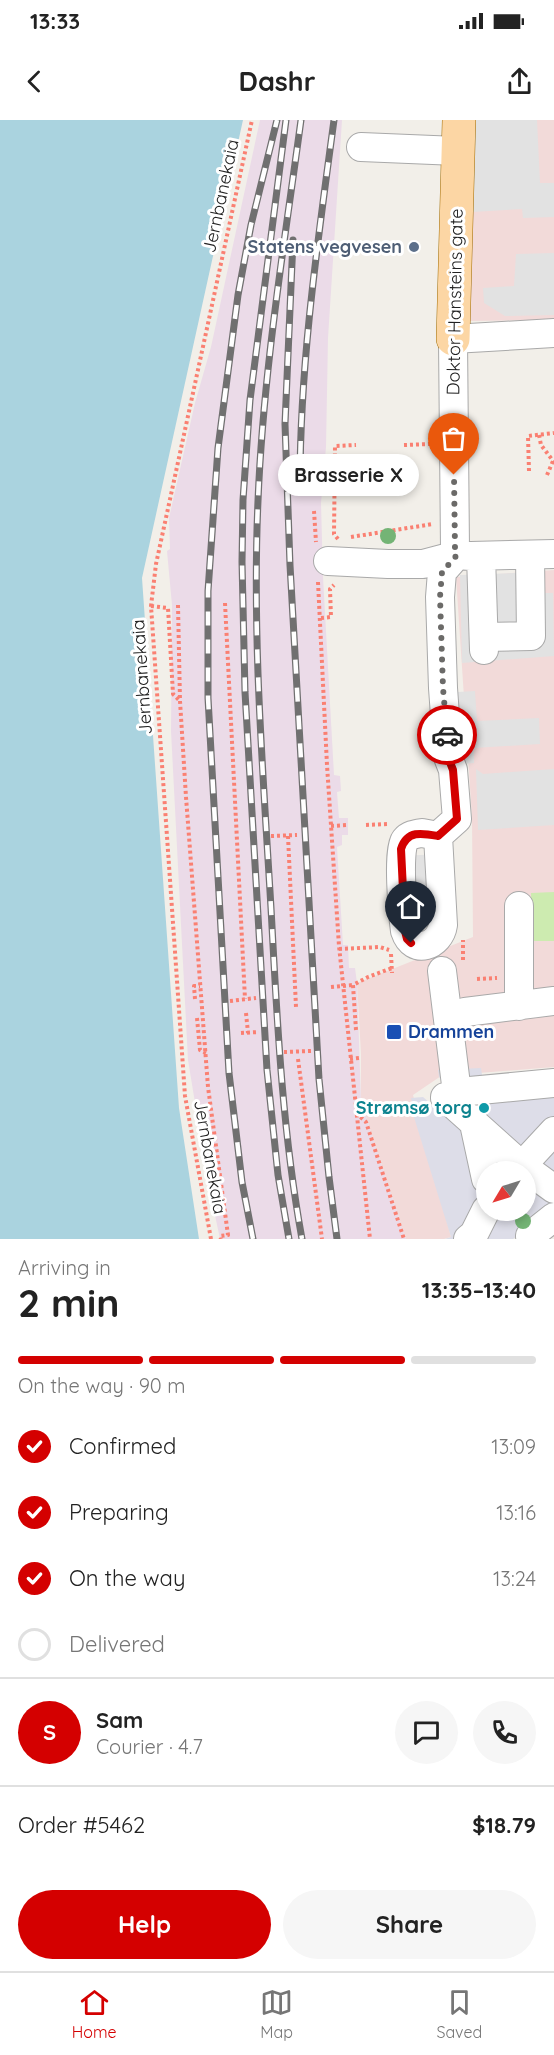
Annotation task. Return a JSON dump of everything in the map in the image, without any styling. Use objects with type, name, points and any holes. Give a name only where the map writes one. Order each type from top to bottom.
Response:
[{"type":"main road","name":"Doktor Hansteins gate","points":[[453,339],[458,136]]},
{"type":"street","points":[[361,147],[458,136]]},
{"type":"street","points":[[453,339],[554,333]]},
{"type":"street","name":"Doktor Hansteins gate","points":[[453,339],[455,549],[469,555],[484,644],[531,636],[542,554]]},
{"type":"street","points":[[321,559],[423,564],[469,555],[542,554]]},
{"type":"street","points":[[438,836],[457,819],[453,770],[448,757],[443,688],[440,597],[442,572],[469,555]]},
{"type":"street","points":[[519,906],[519,1006]]},
{"type":"street","points":[[442,971],[458,1084],[473,1122],[482,1161]]},
{"type":"street","points":[[449,1012],[554,1001]]},
{"type":"street","points":[[458,1084],[554,1083]]},
{"type":"street","points":[[473,1122],[511,1161]]},
{"type":"street","points":[[525,1161],[554,1131]]},
{"type":"street","points":[[536,1178],[554,1189]]},
{"type":"street","points":[[530,1236],[554,1217]]},
{"type":"path","name":"Jernbanekaia","points":[[211,1239],[184,1096],[151,606],[156,564],[252,120]]},
{"type":"path","points":[[529,471],[528,436],[554,433]]},
{"type":"path","points":[[539,435],[541,445],[554,461],[546,475]]},
{"type":"path","points":[[404,445],[435,444]]},
{"type":"path","points":[[356,445],[335,446],[334,534],[338,539],[436,523]]},
{"type":"path","points":[[314,511],[321,559],[321,618],[339,949],[370,1239]]},
{"type":"path","points":[[321,618],[331,617],[330,590]]},
{"type":"path","points":[[225,603],[245,999]]},
{"type":"path","points":[[178,605],[180,701],[200,986],[208,1087],[228,1237],[220,1236],[220,1239]]},
{"type":"path","points":[[151,606],[168,608],[173,694],[180,701]]},
{"type":"path","points":[[366,825],[387,823],[391,826]]},
{"type":"path","points":[[331,826],[348,825]]},
{"type":"path","points":[[271,836],[297,835]]},
{"type":"path","points":[[288,836],[296,1007]]},
{"type":"path","points":[[331,987],[353,985],[368,977],[392,971],[391,950],[380,947],[339,949]]},
{"type":"path","points":[[353,985],[356,1030]]},
{"type":"path","points":[[200,986],[194,986],[195,1001],[202,1003]]},
{"type":"path","points":[[230,1001],[256,998]]},
{"type":"path","points":[[246,1013],[248,1033]]},
{"type":"path","points":[[197,1017],[200,1050],[206,1053]]},
{"type":"path","points":[[241,1033],[259,1032]]},
{"type":"path","points":[[284,1052],[311,1051]]},
{"type":"path","points":[[350,1059],[359,1058]]},
{"type":"path","points":[[298,1059],[322,1239]]},
{"type":"path","points":[[356,1111],[363,1104]]},
{"type":"path","points":[[356,1111],[366,1122],[404,1239]]},
{"type":"shaded area","points":[[260,120],[342,120],[328,338],[326,447],[321,503],[334,775],[340,776],[341,791],[337,792],[339,818],[348,818],[348,835],[342,835],[342,845],[337,847],[343,945],[348,945],[349,968],[355,968],[357,983],[361,1101],[406,1239],[220,1239],[188,1060],[171,731],[172,605],[167,551],[170,549],[169,518],[195,403],[211,347]]},
{"type":"shaded area","points":[[472,120],[554,120],[554,320],[466,321]]},
{"type":"shaded area","points":[[475,120],[537,120],[540,183],[554,183],[554,217],[523,218],[522,209],[472,212]]},
{"type":"shaded area","points":[[554,253],[554,315],[505,316],[484,303],[483,288],[514,286],[516,254]]},
{"type":"shaded area","points":[[554,570],[554,1067],[441,1076],[413,1095],[451,1237],[406,1239],[361,1101],[357,983],[473,937],[472,817],[456,577]]},
{"type":"shaded area","points":[[543,572],[544,593],[553,593],[554,656],[462,663],[460,575]]},
{"type":"shaded area","points":[[475,691],[477,721],[539,718],[540,744],[474,748],[474,763],[462,764],[458,692]]},
{"type":"shaded area","points":[[476,769],[483,774],[554,769],[554,825],[478,830]]},
{"type":"shaded area","points":[[439,854],[443,925],[404,926],[401,856]]},
{"type":"shaded area","name":"Strømsø torg","points":[[481,1068],[482,1075],[554,1069],[554,1230],[525,1231],[513,1239],[445,1239],[451,1237],[413,1114],[415,1113],[411,1098],[423,1097],[430,1103],[437,1103],[444,1083],[439,1077],[438,1070]]},
{"type":"green space","points":[[554,892],[554,941],[532,941],[531,893]]},
{"type":"water","points":[[0,120],[243,120],[142,578],[179,1108],[199,1239],[0,1239]]},
{"type":"railway","points":[[253,1239],[242,1182],[229,1073],[208,698],[208,591],[218,448],[238,295],[251,225],[277,120]]},
{"type":"railway","points":[[286,120],[250,400],[243,500],[242,562],[245,692],[267,1070],[278,1175],[289,1239]]},
{"type":"railway","points":[[301,120],[264,406],[258,501],[256,603],[278,1033],[285,1115],[302,1239]]},
{"type":"railway","points":[[300,483],[307,347],[316,256],[334,120]]},
{"type":"railway","points":[[293,240],[285,424],[290,565],[319,1079],[337,1239]]},
{"type":"way so far","points":[[447,735],[440,597],[442,572],[457,555],[454,475]]},
{"type":"place","name":"Statens vegvesen","points":[[414,247]]},
{"type":"place","name":"Brasserie X","points":[[454,475]]},
{"type":"place","name":"Drammen","points":[[394,1032]]},
{"type":"place","name":"Strømsø torg","points":[[484,1108]]},
{"type":"route","points":[[411,943],[405,931],[401,849],[404,841],[412,835],[422,832],[438,836],[457,819],[453,770],[448,757],[447,735]]}]
